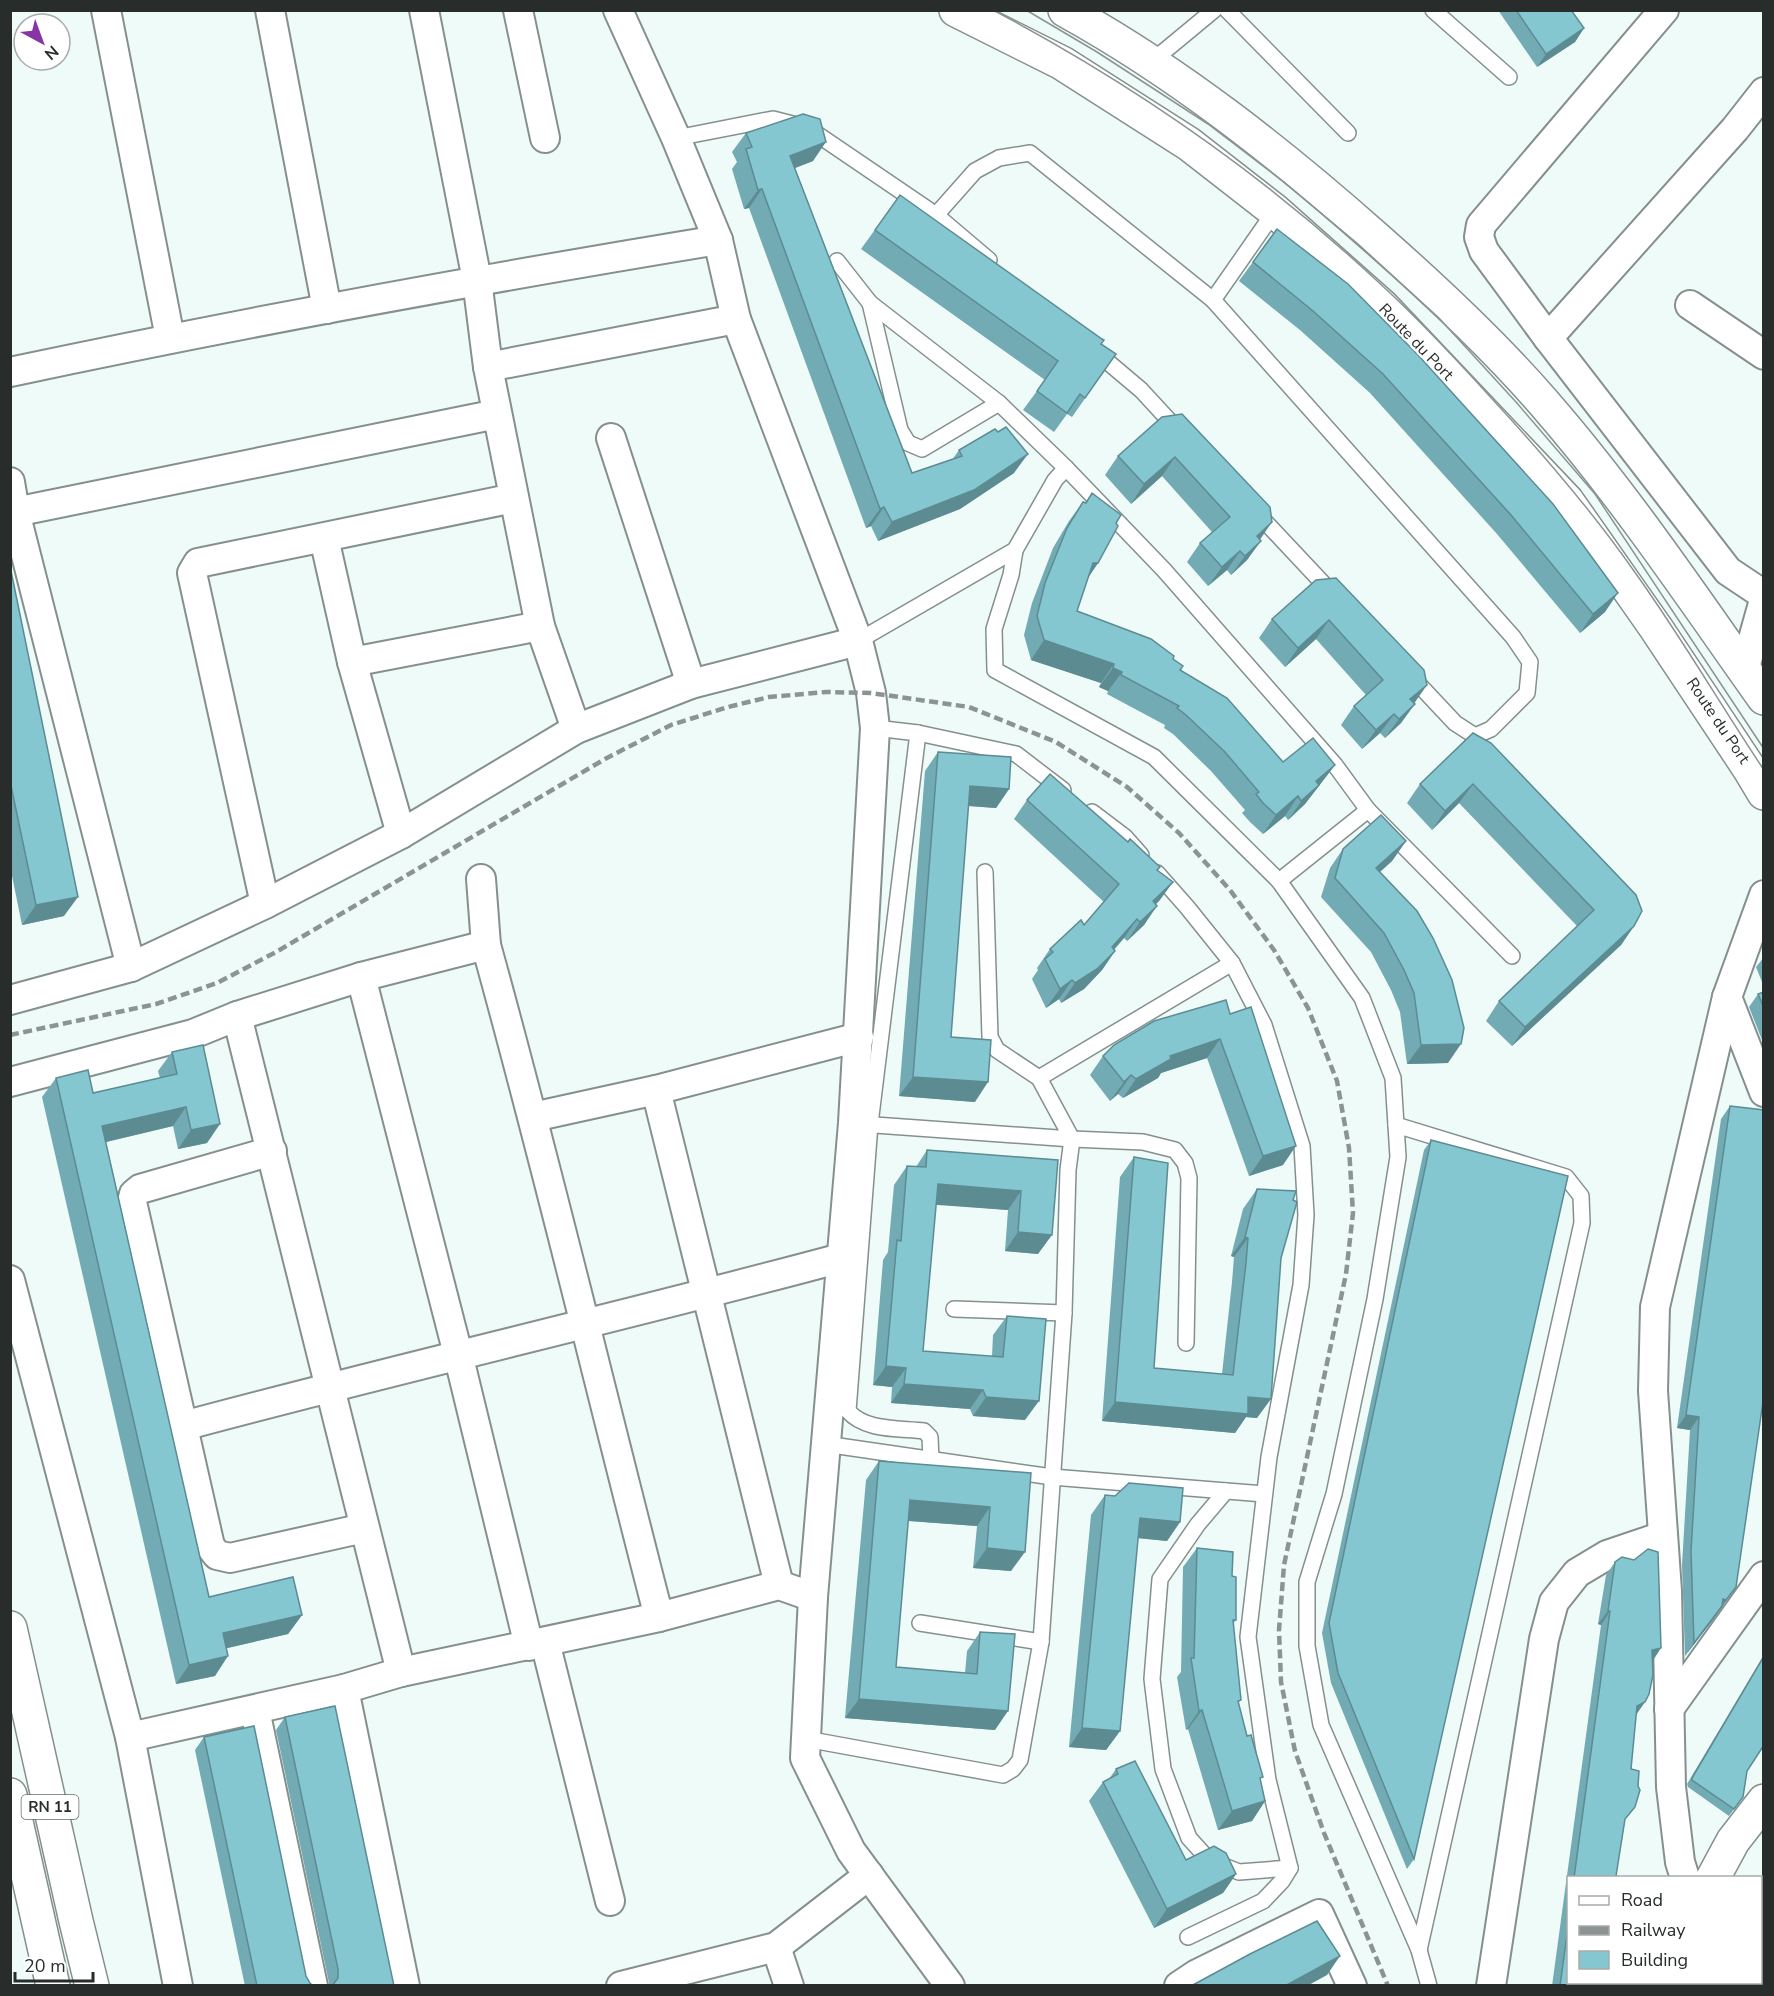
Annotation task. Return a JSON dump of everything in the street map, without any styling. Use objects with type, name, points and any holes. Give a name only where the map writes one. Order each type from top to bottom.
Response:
[{"type":"main road","name":"Route du Port","points":[[956,10],[1062,63],[1189,144],[1275,211],[1382,306],[1567,501],[1662,637],[1764,794]]},
{"type":"main road","points":[[1065,10],[1099,29],[1224,111],[1325,194],[1480,333],[1545,403],[1605,479],[1675,571],[1764,698]]},
{"type":"main road","name":"RN 11","points":[[10,1628],[92,1986]]},
{"type":"main road","name":"RN 11","points":[[10,1795],[52,1986]]},
{"type":"main road","points":[[1714,1876],[1734,1841],[1764,1801]]},
{"type":"street","points":[[106,10],[170,338]]},
{"type":"street","points":[[270,10],[327,309]]},
{"type":"street","points":[[424,10],[477,280],[488,367],[540,626],[576,729]]},
{"type":"street","points":[[518,10],[544,138]]},
{"type":"street","points":[[618,10],[676,138],[718,240],[736,319],[858,641],[871,693],[875,728],[859,1037],[862,1124],[841,1258],[813,1597],[805,1758],[851,1851],[950,1986]]},
{"type":"street","points":[[1664,10],[1481,225],[1479,237],[1484,251],[1548,338],[1728,571],[1764,595]]},
{"type":"street","points":[[1548,338],[1735,129],[1764,92]]},
{"type":"street","points":[[10,372],[170,338],[477,280],[718,240]]},
{"type":"street","points":[[1690,305],[1764,355]]},
{"type":"street","points":[[488,367],[736,319]]},
{"type":"street","points":[[15,512],[498,414]]},
{"type":"street","points":[[611,438],[691,684]]},
{"type":"street","points":[[10,482],[15,512],[131,967]]},
{"type":"street","points":[[265,904],[192,573],[198,563],[514,498]]},
{"type":"street","points":[[324,538],[352,662],[401,834]]},
{"type":"street","points":[[1744,670],[1764,600]]},
{"type":"street","points":[[352,662],[540,626]]},
{"type":"street","points":[[10,1000],[131,967],[265,904],[401,834],[576,729],[691,684],[858,641]]},
{"type":"street","points":[[481,879],[486,945],[534,1117],[584,1325],[659,1617]]},
{"type":"street","points":[[1684,1876],[1680,1862],[1671,1787],[1667,1591],[1653,1391],[1655,1307],[1727,997],[1764,895]]},
{"type":"street","points":[[10,1082],[193,1034],[237,1016],[361,977],[486,945]]},
{"type":"street","points":[[361,977],[458,1354],[610,1902]]},
{"type":"street","points":[[1727,997],[1764,1092]]},
{"type":"street","points":[[237,1016],[401,1672]]},
{"type":"street","points":[[534,1117],[656,1090],[859,1037]]},
{"type":"street","points":[[656,1090],[779,1585]]},
{"type":"street","points":[[272,1151],[140,1190],[134,1194],[132,1202],[210,1546],[217,1556],[230,1558],[364,1528]]},
{"type":"street","points":[[183,1426],[331,1386],[584,1325],[841,1258]]},
{"type":"street","points":[[10,1281],[130,1737],[178,1986]]},
{"type":"street","points":[[1491,1986],[1544,1638],[1554,1602],[1577,1574],[1607,1555],[1662,1536]]},
{"type":"street","points":[[1669,1709],[1763,1573]]},
{"type":"street","points":[[130,1737],[344,1689],[401,1672],[659,1617],[779,1585],[813,1597]]},
{"type":"street","points":[[344,1689],[405,1986]]},
{"type":"street","points":[[255,1710],[313,1986]]},
{"type":"street","points":[[634,1984],[776,1947],[869,1875]]},
{"type":"street","points":[[1179,1986],[1197,1974],[1318,1914],[1352,1986]]},
{"type":"street","points":[[776,1947],[789,1986]]},
{"type":"lane","points":[[1150,63],[1214,10]]},
{"type":"lane","points":[[1227,10],[1348,133]]},
{"type":"lane","points":[[1433,10],[1509,77]]},
{"type":"lane","points":[[676,138],[773,119],[808,128],[936,215],[999,268]]},
{"type":"lane","points":[[936,215],[975,171],[999,158],[1030,153],[1214,300],[1512,637],[1530,662],[1527,693],[1491,729],[1475,736],[1455,723],[1399,663]]},
{"type":"lane","points":[[1214,300],[1275,211]]},
{"type":"lane","points":[[837,261],[870,303],[999,403],[1066,468],[1164,570],[1335,765],[1368,810],[1512,956]]},
{"type":"lane","points":[[870,303],[900,430],[908,443],[922,448],[999,403]]},
{"type":"lane","points":[[1087,345],[1141,390],[1189,442]]},
{"type":"lane","points":[[1066,468],[1055,480],[1015,550],[1011,574],[994,629],[995,670],[1154,756],[1279,880],[1362,998],[1393,1078],[1398,1157],[1375,1299],[1334,1494],[1307,1582],[1307,1646],[1321,1725],[1419,1950],[1429,1986]]},
{"type":"lane","points":[[1245,501],[1342,604]]},
{"type":"lane","points":[[858,641],[1015,550]]},
{"type":"lane","points":[[875,728],[918,734],[1016,754],[1125,837],[1187,907],[1232,963],[1264,1025],[1302,1146],[1306,1215],[1301,1285],[1269,1457],[1248,1637],[1268,1780],[1290,1868],[1282,1881],[1263,1901],[1188,1937]]},
{"type":"lane","points":[[918,734],[862,1124],[848,1411],[856,1420],[872,1425],[924,1431],[930,1437],[931,1460]]},
{"type":"lane","points":[[1279,880],[1368,810]]},
{"type":"lane","points":[[806,1738],[1003,1775],[1013,1769],[1020,1760],[1041,1642],[1064,1313],[1068,1170],[1072,1139],[1039,1078],[997,1050],[990,1037],[985,872]]},
{"type":"lane","points":[[1039,1078],[1232,963]]},
{"type":"lane","points":[[862,1124],[1114,1140],[1175,1150],[1185,1163],[1189,1178],[1186,1343]]},
{"type":"lane","points":[[1396,1125],[1566,1178],[1581,1196],[1582,1223],[1419,1950]]},
{"type":"lane","points":[[954,1309],[1064,1313]]},
{"type":"lane","points":[[825,1444],[1052,1477],[1264,1494]]},
{"type":"lane","points":[[1226,1491],[1198,1524],[1160,1579],[1152,1679],[1163,1768],[1189,1838],[1209,1860],[1239,1872],[1290,1868]]},
{"type":"lane","points":[[921,1623],[1041,1642]]},
{"type":"building","points":[[1516,10],[1571,10],[1584,28],[1546,54]]},
{"type":"building","points":[[803,114],[820,119],[826,142],[790,156],[912,473],[962,456],[959,450],[995,429],[998,432],[1006,427],[1028,454],[974,490],[892,522],[884,507],[880,509],[762,189],[758,190],[746,149],[752,147],[746,133]]},
{"type":"building","points":[[900,195],[1104,340],[1101,344],[1116,354],[1085,398],[1080,394],[1067,413],[1037,391],[1058,361],[875,230]]},
{"type":"building","points":[[1277,229],[1348,284],[1418,355],[1553,504],[1618,593],[1593,614],[1511,515],[1383,374],[1313,311],[1253,262]]},
{"type":"building","points":[[1182,414],[1270,507],[1272,522],[1257,536],[1261,541],[1245,556],[1240,551],[1222,567],[1200,543],[1230,517],[1175,457],[1144,484],[1118,456],[1162,417]]},
{"type":"building","points":[[1092,493],[1121,515],[1116,523],[1118,526],[1098,563],[1093,563],[1077,611],[1151,639],[1174,656],[1173,659],[1183,666],[1180,670],[1227,698],[1283,762],[1313,738],[1335,765],[1316,781],[1319,785],[1301,801],[1298,796],[1276,815],[1263,803],[1256,794],[1259,792],[1225,752],[1177,708],[1179,706],[1121,675],[1122,672],[1113,668],[1114,664],[1044,640],[1037,616],[1045,583],[1067,528],[1083,502],[1086,503]]},
{"type":"building","points":[[10,566],[78,897],[36,905],[10,781]]},
{"type":"building","points":[[1336,578],[1424,670],[1427,685],[1410,699],[1415,704],[1399,719],[1394,714],[1376,730],[1354,706],[1383,680],[1329,620],[1298,648],[1272,619],[1316,580]]},
{"type":"building","points":[[1473,733],[1491,743],[1636,895],[1642,911],[1634,926],[1525,1027],[1499,1001],[1594,910],[1473,784],[1445,811],[1420,784]]},
{"type":"building","points":[[938,752],[1011,757],[1009,789],[970,786],[951,1037],[991,1040],[988,1082],[913,1077]]},
{"type":"building","points":[[1050,774],[1128,842],[1130,839],[1160,867],[1157,870],[1173,882],[1153,901],[1157,906],[1140,922],[1137,919],[1112,947],[1115,951],[1097,969],[1075,983],[1072,980],[1060,989],[1045,959],[1053,952],[1050,949],[1081,920],[1084,925],[1119,884],[1027,800]]},
{"type":"building","points":[[1381,815],[1406,841],[1376,868],[1417,911],[1433,938],[1452,980],[1464,1028],[1461,1044],[1421,1045],[1414,993],[1404,970],[1384,933],[1335,878],[1343,849]]},
{"type":"building","points":[[1764,992],[1764,1008],[1758,994]]},
{"type":"building","points":[[1226,1000],[1230,1014],[1251,1007],[1296,1146],[1263,1156],[1220,1039],[1170,1056],[1171,1059],[1136,1079],[1131,1075],[1124,1082],[1103,1056],[1114,1045],[1154,1021]]},
{"type":"building","points":[[203,1045],[220,1124],[191,1130],[186,1107],[102,1126],[209,1597],[293,1577],[302,1615],[223,1633],[228,1656],[189,1665],[56,1078],[88,1070],[93,1093],[177,1074],[172,1052]]},
{"type":"building","points":[[1730,1106],[1764,1110],[1764,1395],[1736,1587],[1726,1600],[1723,1599],[1722,1606],[1694,1643],[1691,1551],[1699,1417],[1686,1415]]},
{"type":"building","points":[[1431,1140],[1568,1176],[1414,1859],[1338,1673],[1329,1623]]},
{"type":"building","points":[[927,1150],[1058,1160],[1052,1235],[1018,1232],[1021,1191],[938,1184],[923,1351],[1003,1357],[1007,1316],[1046,1319],[1039,1401],[986,1397],[983,1390],[904,1384],[906,1368],[886,1366],[897,1240],[901,1241],[907,1166],[926,1167]]},
{"type":"building","points":[[1134,1157],[1168,1163],[1154,1368],[1233,1375],[1246,1263],[1248,1238],[1245,1237],[1257,1189],[1296,1191],[1293,1200],[1297,1202],[1281,1258],[1271,1399],[1248,1397],[1248,1414],[1115,1402]]},
{"type":"building","points":[[879,1461],[1031,1473],[1025,1552],[987,1548],[990,1507],[910,1500],[896,1667],[977,1674],[980,1632],[1015,1634],[1008,1711],[859,1699]]},
{"type":"building","points":[[1129,1483],[1183,1488],[1180,1522],[1140,1518],[1120,1731],[1082,1728],[1105,1495],[1115,1496]]},
{"type":"building","points":[[1197,1548],[1233,1552],[1232,1576],[1236,1577],[1236,1620],[1233,1620],[1241,1700],[1238,1701],[1247,1736],[1251,1735],[1263,1777],[1260,1778],[1265,1801],[1232,1811],[1202,1710],[1199,1711],[1191,1658],[1194,1658]]},
{"type":"building","points":[[1648,1549],[1658,1552],[1661,1648],[1652,1650],[1653,1675],[1649,1694],[1645,1702],[1637,1706],[1631,1769],[1639,1771],[1640,1790],[1635,1807],[1625,1819],[1616,1876],[1574,1876],[1615,1562],[1622,1557],[1634,1560]]},
{"type":"building","points":[[1764,1656],[1764,1745],[1747,1771],[1743,1797],[1734,1809],[1692,1778]]},
{"type":"building","points":[[335,1706],[394,1986],[332,1986],[338,1978],[338,1969],[285,1717]]},
{"type":"building","points":[[254,1726],[306,1976],[313,1986],[257,1986],[204,1737]]},
{"type":"building","points":[[1135,1761],[1186,1860],[1214,1846],[1226,1853],[1236,1874],[1167,1909],[1103,1782],[1118,1774],[1116,1769]]},
{"type":"building","points":[[1317,1921],[1340,1956],[1285,1986],[1191,1986],[1250,1954]]},
{"type":"building","points":[[1567,1935],[1567,1984],[1608,1986],[1560,1986]]},
{"type":"tram line","points":[[993,10],[1095,68],[1193,132],[1332,240],[1406,308],[1531,442],[1601,527],[1668,620],[1764,770]]},
{"type":"tram line","points":[[1026,10],[1097,52],[1208,124],[1284,182],[1358,244],[1439,318],[1516,402],[1595,494],[1764,749]]},
{"type":"railway","points":[[10,1035],[156,1004],[217,983],[276,952],[605,759],[671,725],[769,697],[826,692],[871,693],[969,707],[1056,742],[1127,787],[1179,833],[1230,890],[1274,950],[1308,1008],[1337,1081],[1349,1148],[1353,1213],[1346,1274],[1284,1565],[1279,1630],[1281,1682],[1295,1751],[1324,1833],[1388,1986]]}]
